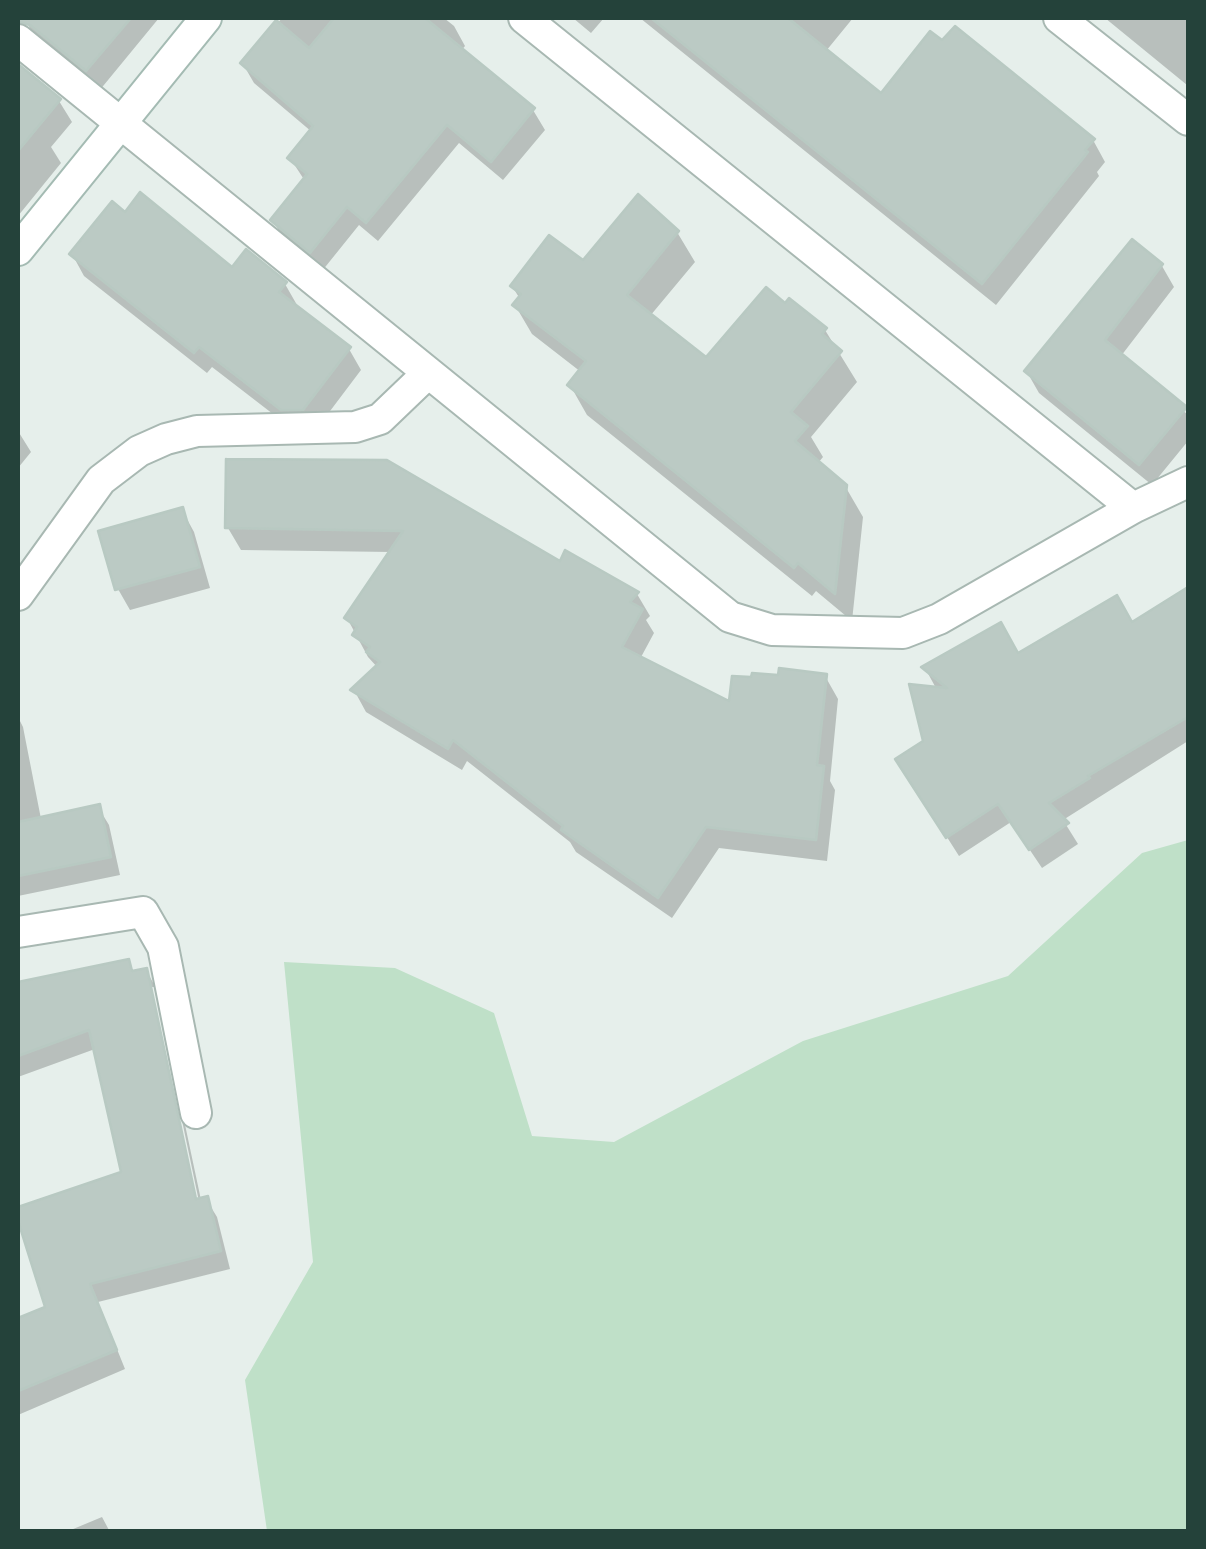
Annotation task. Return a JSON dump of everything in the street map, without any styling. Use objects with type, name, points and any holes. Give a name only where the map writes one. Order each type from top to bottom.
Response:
[{"type":"street","points":[[18,250],[206,18]]},
{"type":"street","points":[[524,18],[1133,508]]},
{"type":"street","points":[[1059,18],[1188,120]]},
{"type":"street","points":[[18,40],[730,617],[772,630],[903,632],[939,619],[1133,508],[1188,482]]},
{"type":"street","points":[[18,594],[101,480],[140,451],[197,431],[355,427],[380,418],[426,374]]},
{"type":"street","points":[[18,932],[143,912],[163,947],[196,1113]]},
{"type":"green space","points":[[1188,840],[1188,1531],[267,1531],[245,1380],[313,1262],[284,962],[395,968],[494,1013],[532,1136],[614,1142],[803,1041],[1008,976],[1142,853]]},
{"type":"building","points":[[18,18],[131,18],[86,71],[30,25],[18,22]]},
{"type":"building","points":[[334,18],[425,18],[535,108],[491,162],[447,125],[366,223],[347,207],[310,253],[270,220],[307,174],[287,158],[313,126],[240,63],[276,20],[309,48]]},
{"type":"building","points":[[651,18],[788,18],[881,93],[930,31],[942,40],[955,26],[1095,139],[982,284]]},
{"type":"building","points":[[18,64],[61,99],[18,151]]},
{"type":"building","points":[[140,192],[232,267],[246,249],[287,282],[279,292],[351,347],[303,410],[281,410],[199,347],[194,353],[69,254],[112,201],[125,212]]},
{"type":"building","points":[[638,194],[679,231],[627,295],[706,357],[766,287],[785,303],[789,298],[827,328],[822,334],[842,351],[791,412],[808,426],[795,441],[847,485],[835,594],[798,563],[794,568],[567,385],[586,361],[512,305],[521,294],[510,286],[549,235],[583,260]]},
{"type":"building","points":[[1132,239],[1163,264],[1105,340],[1187,407],[1139,465],[1024,371]]},
{"type":"building","points":[[226,459],[387,460],[560,561],[565,550],[639,592],[630,602],[643,609],[622,647],[729,701],[732,676],[778,675],[779,668],[827,674],[817,765],[824,766],[816,840],[706,827],[658,898],[561,830],[563,826],[453,740],[448,749],[350,690],[380,662],[366,652],[370,647],[352,635],[357,627],[344,618],[403,531],[225,528]]},
{"type":"building","points":[[183,507],[200,567],[115,590],[98,531]]},
{"type":"building","points":[[1188,587],[1188,717],[1049,803],[1069,823],[1029,850],[998,804],[946,838],[895,759],[923,741],[909,684],[947,688],[921,667],[1001,622],[1018,653],[1117,595],[1132,622]]},
{"type":"building","points":[[100,804],[111,857],[18,876],[18,822]]},
{"type":"building","points":[[129,959],[132,971],[147,968],[196,1199],[208,1196],[221,1251],[90,1284],[117,1350],[18,1391],[18,1318],[45,1307],[18,1221],[18,1207],[121,1172],[89,1030],[18,1056],[18,982]]}]
